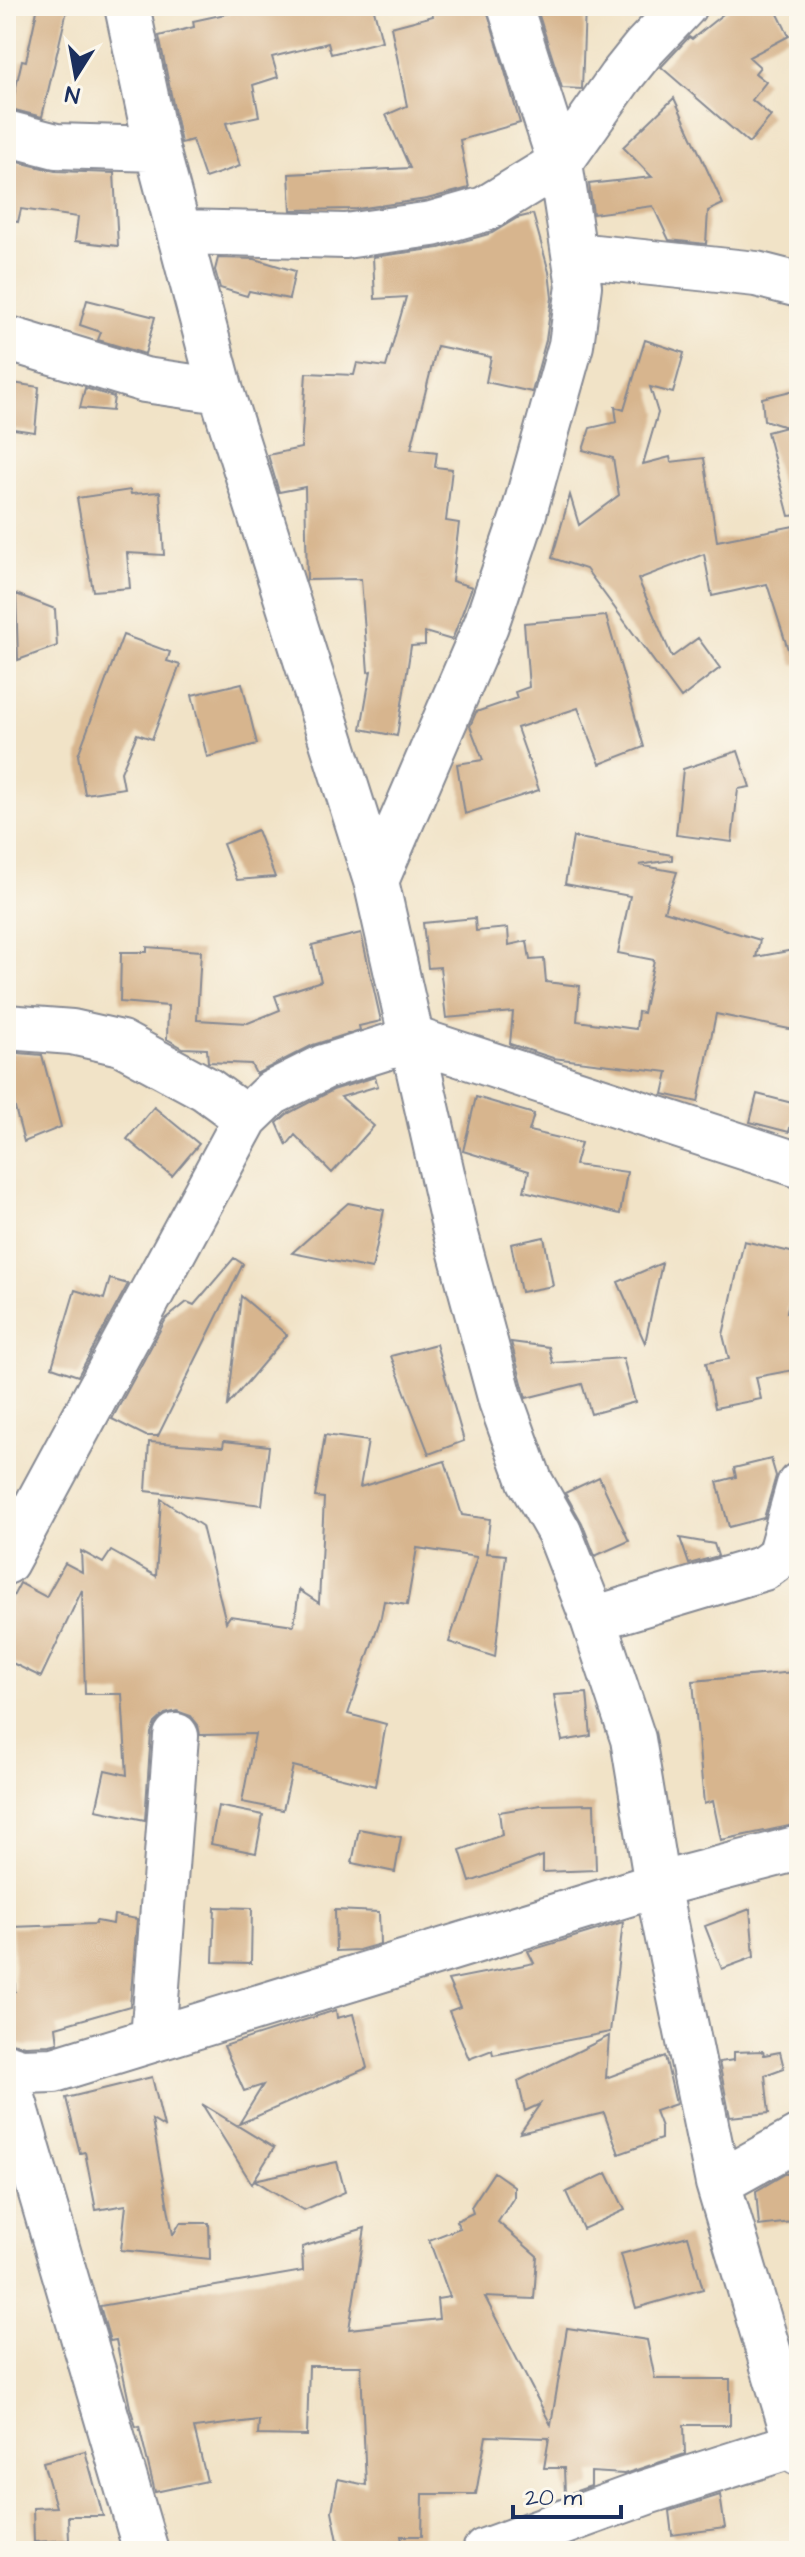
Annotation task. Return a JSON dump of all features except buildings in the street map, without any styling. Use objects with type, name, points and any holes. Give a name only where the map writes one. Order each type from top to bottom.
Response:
[{"type":"street","points":[[127,6],[157,149],[221,391],[376,881],[455,1231],[501,1401],[530,1481],[559,1532],[593,1619],[633,1739],[657,1885],[718,2183],[798,2449],[647,2492],[485,2551]]},
{"type":"street","points":[[376,881],[486,625],[524,513],[571,345],[579,286],[560,163],[510,6]]},
{"type":"street","points":[[179,232],[345,236],[432,224],[485,209],[560,163],[628,68],[684,6]]},
{"type":"street","points":[[6,133],[56,146],[157,149]]},
{"type":"street","points":[[576,255],[756,274],[799,285]]},
{"type":"street","points":[[6,338],[145,380],[221,391]]},
{"type":"street","points":[[6,1027],[72,1032],[121,1043],[206,1089],[246,1118]]},
{"type":"street","points":[[6,1562],[246,1118],[272,1093],[324,1067],[413,1039],[799,1165]]},
{"type":"street","points":[[593,1619],[764,1568],[779,1557],[799,1485]]},
{"type":"street","points":[[153,2039],[176,1736]]},
{"type":"street","points":[[6,2066],[21,2071],[54,2070],[657,1885],[799,1848]]},
{"type":"street","points":[[6,2074],[146,2551]]},
{"type":"street","points":[[718,2183],[799,2138]]}]
